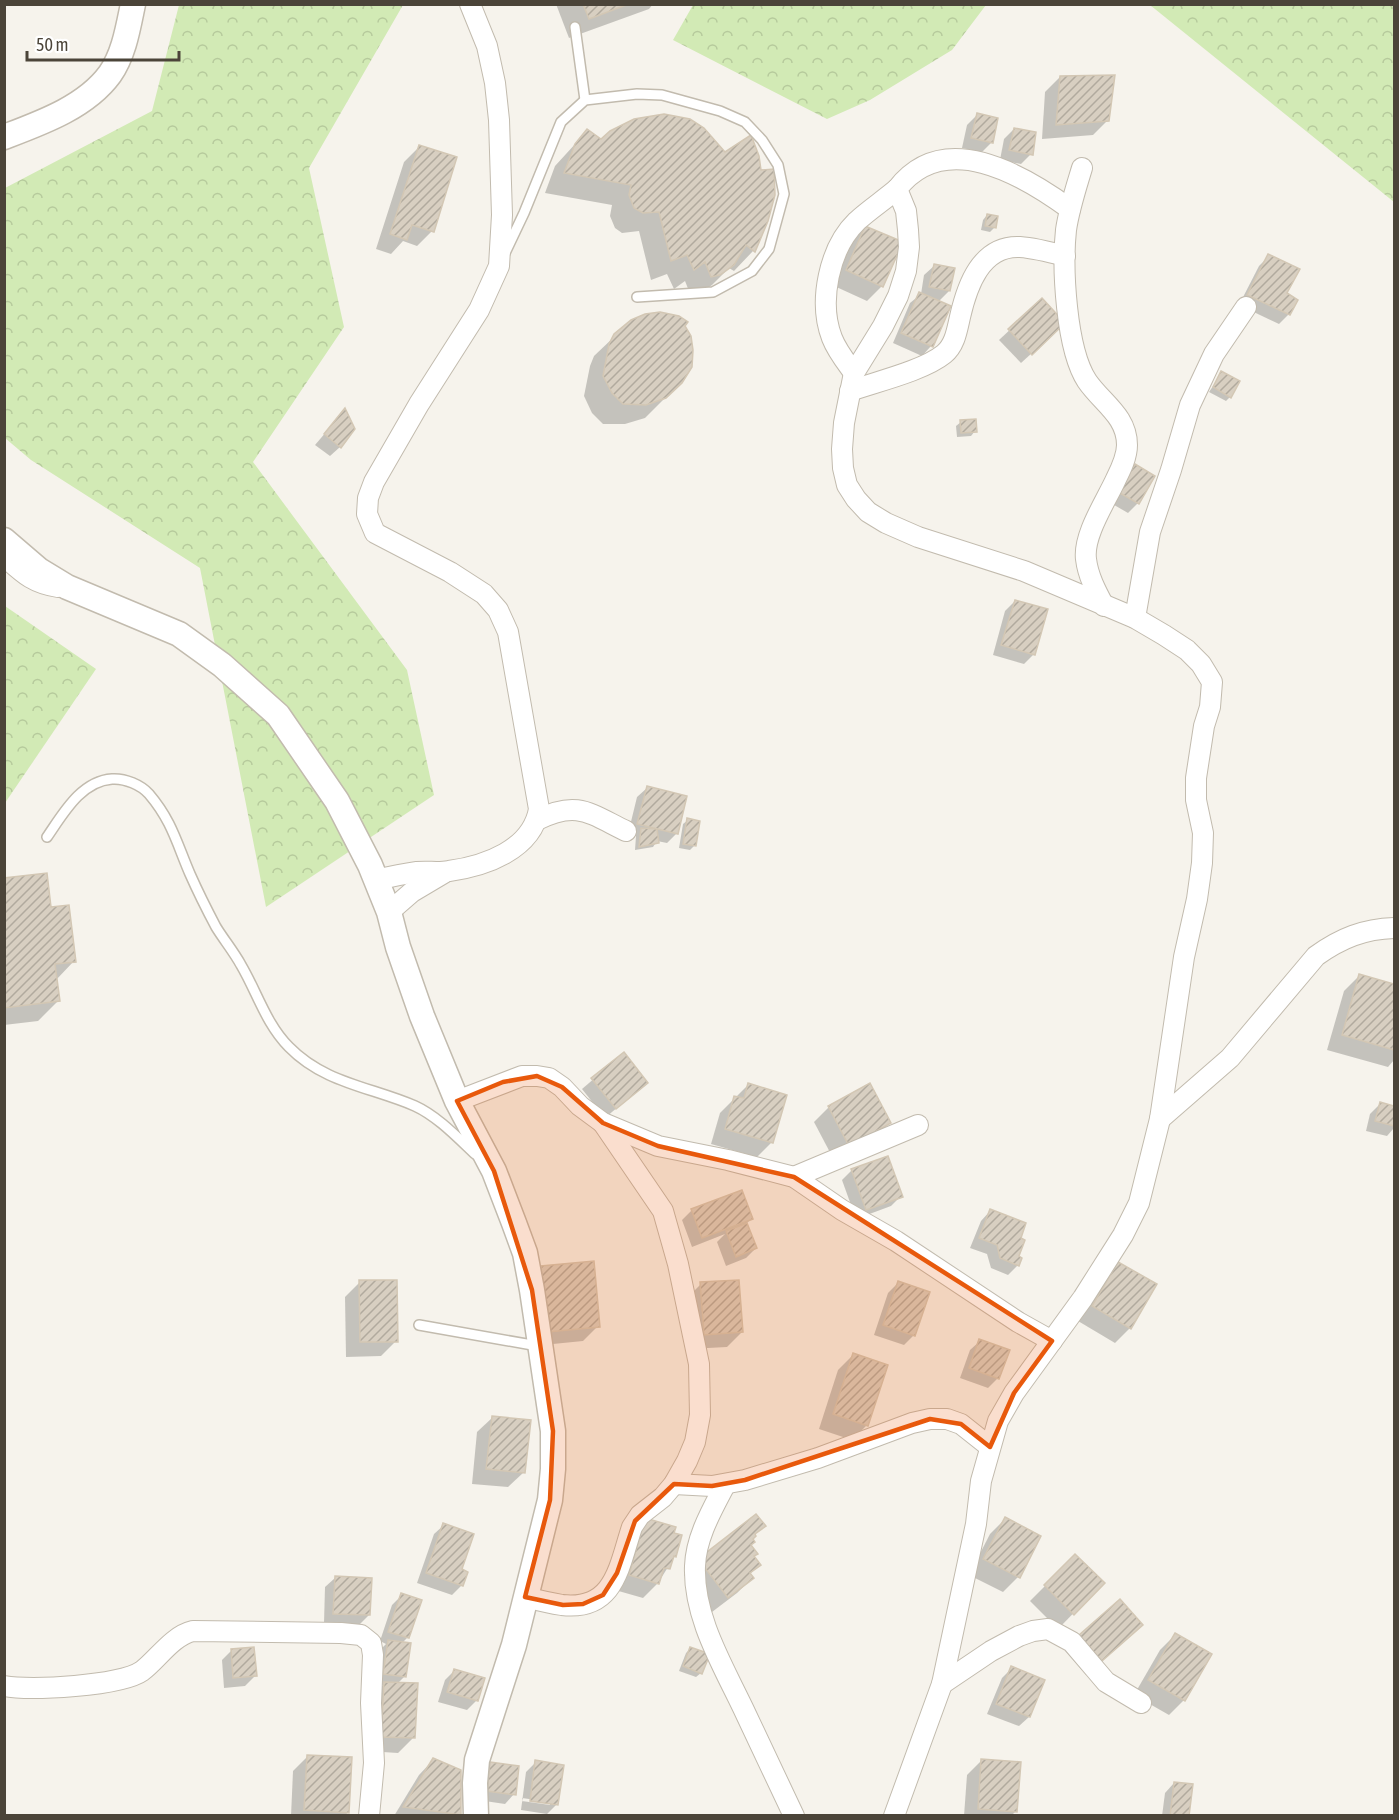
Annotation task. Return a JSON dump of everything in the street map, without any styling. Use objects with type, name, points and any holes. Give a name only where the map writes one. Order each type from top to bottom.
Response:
[{"type":"street","points":[[4,137],[52,117],[90,95],[110,74],[120,53],[125,42],[133,4]]},
{"type":"street","points":[[470,4],[487,46],[495,83],[499,120],[502,215],[499,266],[479,310],[419,404],[374,482],[367,514],[375,533],[450,572],[484,594],[498,610],[508,632],[513,657],[519,704],[538,800],[537,820]]},
{"type":"street","points":[[852,382],[832,338],[826,314],[828,284],[834,260],[843,240],[856,222],[897,189],[918,168],[939,160],[987,163],[1031,183],[1071,209]]},
{"type":"street","points":[[1082,168],[1066,229],[1067,305],[1077,359],[1087,380],[1101,399],[1119,416],[1125,429],[1128,445],[1124,462],[1088,538],[1085,557],[1089,573],[1104,606]]},
{"type":"street","points":[[894,1815],[942,1684],[976,1524],[981,1481],[998,1421],[1089,1289],[1140,1203],[1160,1119],[1184,957],[1197,899],[1203,833],[1196,800],[1196,778],[1204,726],[1210,707],[1212,682],[1201,664],[1187,650],[1135,618],[1024,571],[918,537],[886,523],[868,512],[847,485],[842,449],[852,382],[883,327],[898,296],[906,271],[909,247],[906,211],[897,189]]},
{"type":"street","points":[[852,382],[921,366],[944,354],[957,333],[968,287],[990,254],[1005,248],[1019,247],[1065,256]]},
{"type":"street","points":[[1135,618],[1150,532],[1190,405],[1214,354],[1246,308]]},
{"type":"street","points":[[4,540],[39,570],[67,586],[179,634],[222,665],[278,716],[337,801],[376,880],[389,912],[398,947],[422,1016],[457,1101],[494,1171],[525,1253],[553,1431],[553,1469],[550,1500],[514,1645],[477,1760],[476,1815]]},
{"type":"street","points":[[4,556],[21,573],[32,580],[44,584],[67,586]]},
{"type":"street","points":[[376,880],[414,872],[446,872],[489,862],[512,850],[537,820],[555,811],[569,809],[585,812],[626,831]]},
{"type":"street","points":[[389,912],[412,892],[446,872]]},
{"type":"street","points":[[1160,1119],[1230,1058],[1316,956],[1332,944],[1351,935],[1376,929],[1395,928]]},
{"type":"street","points":[[457,1101],[522,1076],[549,1078],[603,1123],[658,1146],[728,1160],[794,1177],[1018,1322],[1052,1341]]},
{"type":"street","points":[[525,1597],[563,1605],[595,1601],[603,1595],[617,1573],[635,1521],[674,1485],[681,1475],[695,1442],[700,1415],[699,1364],[678,1264],[663,1211],[603,1123]]},
{"type":"street","points":[[794,1177],[918,1125]]},
{"type":"street","points":[[674,1485],[698,1487],[725,1485],[818,1458],[912,1423],[930,1419],[947,1419],[961,1424],[990,1447]]},
{"type":"street","points":[[725,1485],[705,1526],[697,1550],[695,1565],[700,1608],[719,1658],[794,1815]]},
{"type":"street","points":[[942,1684],[1009,1641],[1033,1631],[1048,1629],[1072,1642],[1106,1682],[1141,1703]]},
{"type":"street","points":[[4,1686],[29,1689],[117,1681],[142,1671],[181,1636],[193,1631],[272,1631],[361,1635],[371,1643],[373,1651],[371,1703],[374,1763],[369,1815]]},
{"type":"lane","points":[[575,27],[585,100]]},
{"type":"lane","points":[[499,266],[524,213],[561,122],[585,100],[637,94],[662,95],[720,111],[745,122],[762,140],[778,165],[784,194],[769,249],[752,271],[713,292],[637,297]]},
{"type":"lane","points":[[46,837],[72,802],[87,788],[99,782],[114,779],[134,783],[147,792],[160,808],[177,837],[189,871],[217,928],[242,965],[270,1023],[288,1047],[315,1068],[346,1083],[418,1108],[450,1131],[494,1171]]},
{"type":"lane","points":[[419,1325],[541,1347]]},
{"type":"highlighted area","points":[[537,1076],[562,1087],[603,1123],[658,1146],[794,1177],[1052,1341],[1014,1393],[990,1447],[961,1424],[930,1419],[745,1480],[712,1486],[674,1484],[635,1521],[617,1573],[603,1595],[583,1604],[563,1605],[525,1597],[550,1500],[553,1431],[532,1290],[494,1171],[457,1101],[503,1082]]},
{"type":"green space","points":[[179,5],[403,5],[309,168],[344,327],[253,462],[407,670],[434,795],[266,907],[200,568],[31,460],[5,438],[5,188],[152,111]]},
{"type":"green space","points":[[693,5],[986,5],[952,50],[870,100],[827,119],[673,40]]},
{"type":"green space","points":[[1150,5],[1394,5],[1394,202]]},
{"type":"green space","points":[[5,606],[96,669],[5,803]]},
{"type":"building","points":[[583,4],[629,4],[589,19]]},
{"type":"building","points":[[1115,75],[1109,121],[1056,125],[1060,76]]},
{"type":"building","points":[[977,113],[998,118],[993,143],[971,138]]},
{"type":"building","points":[[664,114],[690,119],[704,128],[725,152],[751,135],[759,156],[761,170],[774,169],[775,195],[768,221],[755,252],[746,245],[734,265],[720,275],[711,277],[705,262],[694,270],[687,255],[671,261],[659,212],[643,213],[634,208],[629,195],[631,185],[564,173],[575,144],[587,129],[601,139],[610,131],[634,119]]},
{"type":"building","points":[[1014,128],[1036,132],[1033,155],[1009,150]]},
{"type":"building","points":[[419,145],[457,157],[434,232],[412,225],[407,240],[390,234]]},
{"type":"building","points":[[987,214],[998,216],[996,228],[985,226]]},
{"type":"building","points":[[865,226],[903,242],[883,287],[846,270]]},
{"type":"building","points":[[1268,254],[1300,269],[1287,293],[1298,300],[1290,315],[1247,295]]},
{"type":"building","points":[[934,264],[955,268],[950,291],[929,287]]},
{"type":"building","points":[[919,292],[951,306],[933,347],[901,333]]},
{"type":"building","points":[[1042,298],[1065,323],[1032,355],[1008,329]]},
{"type":"building","points":[[660,312],[679,316],[688,322],[685,326],[691,336],[692,367],[682,383],[666,398],[646,405],[623,404],[612,393],[603,376],[609,344],[614,334],[631,320],[645,314]]},
{"type":"building","points":[[1221,371],[1240,381],[1231,398],[1213,387]]},
{"type":"building","points":[[345,408],[355,429],[341,448],[324,434]]},
{"type":"building","points":[[976,419],[977,432],[961,433],[960,420]]},
{"type":"building","points":[[1135,464],[1155,476],[1139,504],[1118,492]]},
{"type":"building","points":[[1015,600],[1048,609],[1035,655],[1001,645]]},
{"type":"building","points":[[647,786],[687,796],[678,834],[637,824]]},
{"type":"building","points":[[687,818],[700,821],[696,846],[683,844]]},
{"type":"building","points":[[641,828],[657,829],[659,843],[639,847]]},
{"type":"building","points":[[47,873],[51,907],[69,905],[76,962],[55,964],[60,1001],[4,1008],[4,878]]},
{"type":"building","points":[[1359,974],[1394,984],[1394,1050],[1342,1035]]},
{"type":"building","points":[[624,1052],[648,1083],[616,1109],[591,1078]]},
{"type":"building","points":[[748,1083],[787,1095],[773,1143],[725,1129],[734,1096],[744,1098]]},
{"type":"building","points":[[870,1083],[891,1123],[849,1146],[828,1106]]},
{"type":"building","points":[[1380,1102],[1394,1106],[1394,1126],[1375,1121]]},
{"type":"building","points":[[888,1156],[903,1197],[866,1210],[851,1169]]},
{"type":"building","points":[[742,1190],[753,1219],[702,1238],[691,1209]]},
{"type":"building","points":[[990,1209],[1026,1223],[1021,1238],[1025,1240],[1019,1256],[1022,1258],[1019,1266],[1000,1258],[997,1245],[979,1238]]},
{"type":"building","points":[[747,1223],[757,1248],[736,1257],[726,1231]]},
{"type":"building","points":[[594,1261],[600,1327],[547,1332],[541,1266]]},
{"type":"building","points":[[1118,1262],[1157,1284],[1131,1329],[1092,1306]]},
{"type":"building","points":[[359,1280],[397,1280],[398,1342],[360,1342]]},
{"type":"building","points":[[739,1280],[743,1332],[704,1335],[700,1282]]},
{"type":"building","points":[[898,1281],[930,1292],[915,1336],[883,1325]]},
{"type":"building","points":[[979,1339],[1010,1350],[999,1379],[969,1368]]},
{"type":"building","points":[[853,1353],[888,1365],[868,1426],[833,1414]]},
{"type":"building","points":[[492,1416],[531,1420],[525,1473],[486,1469]]},
{"type":"building","points":[[756,1514],[766,1526],[755,1534],[753,1539],[755,1542],[751,1545],[758,1554],[754,1556],[761,1565],[750,1573],[754,1578],[728,1598],[698,1559]]},
{"type":"building","points":[[1005,1517],[1041,1536],[1020,1578],[983,1559]]},
{"type":"building","points":[[645,1518],[676,1527],[674,1533],[682,1535],[676,1557],[674,1556],[670,1569],[664,1568],[659,1584],[629,1575]]},
{"type":"building","points":[[443,1523],[474,1534],[462,1569],[468,1572],[463,1586],[426,1573]]},
{"type":"building","points":[[1075,1554],[1105,1583],[1074,1615],[1044,1585]]},
{"type":"building","points":[[335,1576],[372,1578],[370,1615],[333,1614]]},
{"type":"building","points":[[401,1593],[422,1600],[409,1638],[388,1632]]},
{"type":"building","points":[[1120,1599],[1143,1625],[1102,1661],[1079,1635]]},
{"type":"building","points":[[1175,1633],[1212,1654],[1185,1701],[1148,1680]]},
{"type":"building","points":[[388,1640],[411,1643],[406,1677],[383,1674]]},
{"type":"building","points":[[254,1647],[257,1676],[233,1678],[231,1649]]},
{"type":"building","points":[[690,1647],[710,1654],[702,1674],[683,1666]]},
{"type":"building","points":[[1011,1666],[1045,1680],[1030,1717],[996,1704]]},
{"type":"building","points":[[454,1669],[485,1678],[478,1701],[447,1692]]},
{"type":"building","points":[[384,1682],[418,1683],[415,1738],[381,1737]]},
{"type":"building","points":[[307,1755],[352,1757],[349,1813],[304,1810]]},
{"type":"building","points":[[433,1758],[461,1770],[461,1815],[403,1807]]},
{"type":"building","points":[[981,1759],[1021,1762],[1017,1812],[978,1809]]},
{"type":"building","points":[[535,1760],[564,1765],[558,1805],[530,1801]]},
{"type":"building","points":[[490,1762],[519,1766],[516,1795],[487,1791]]},
{"type":"building","points":[[1174,1782],[1193,1784],[1189,1816],[1170,1816]]}]
